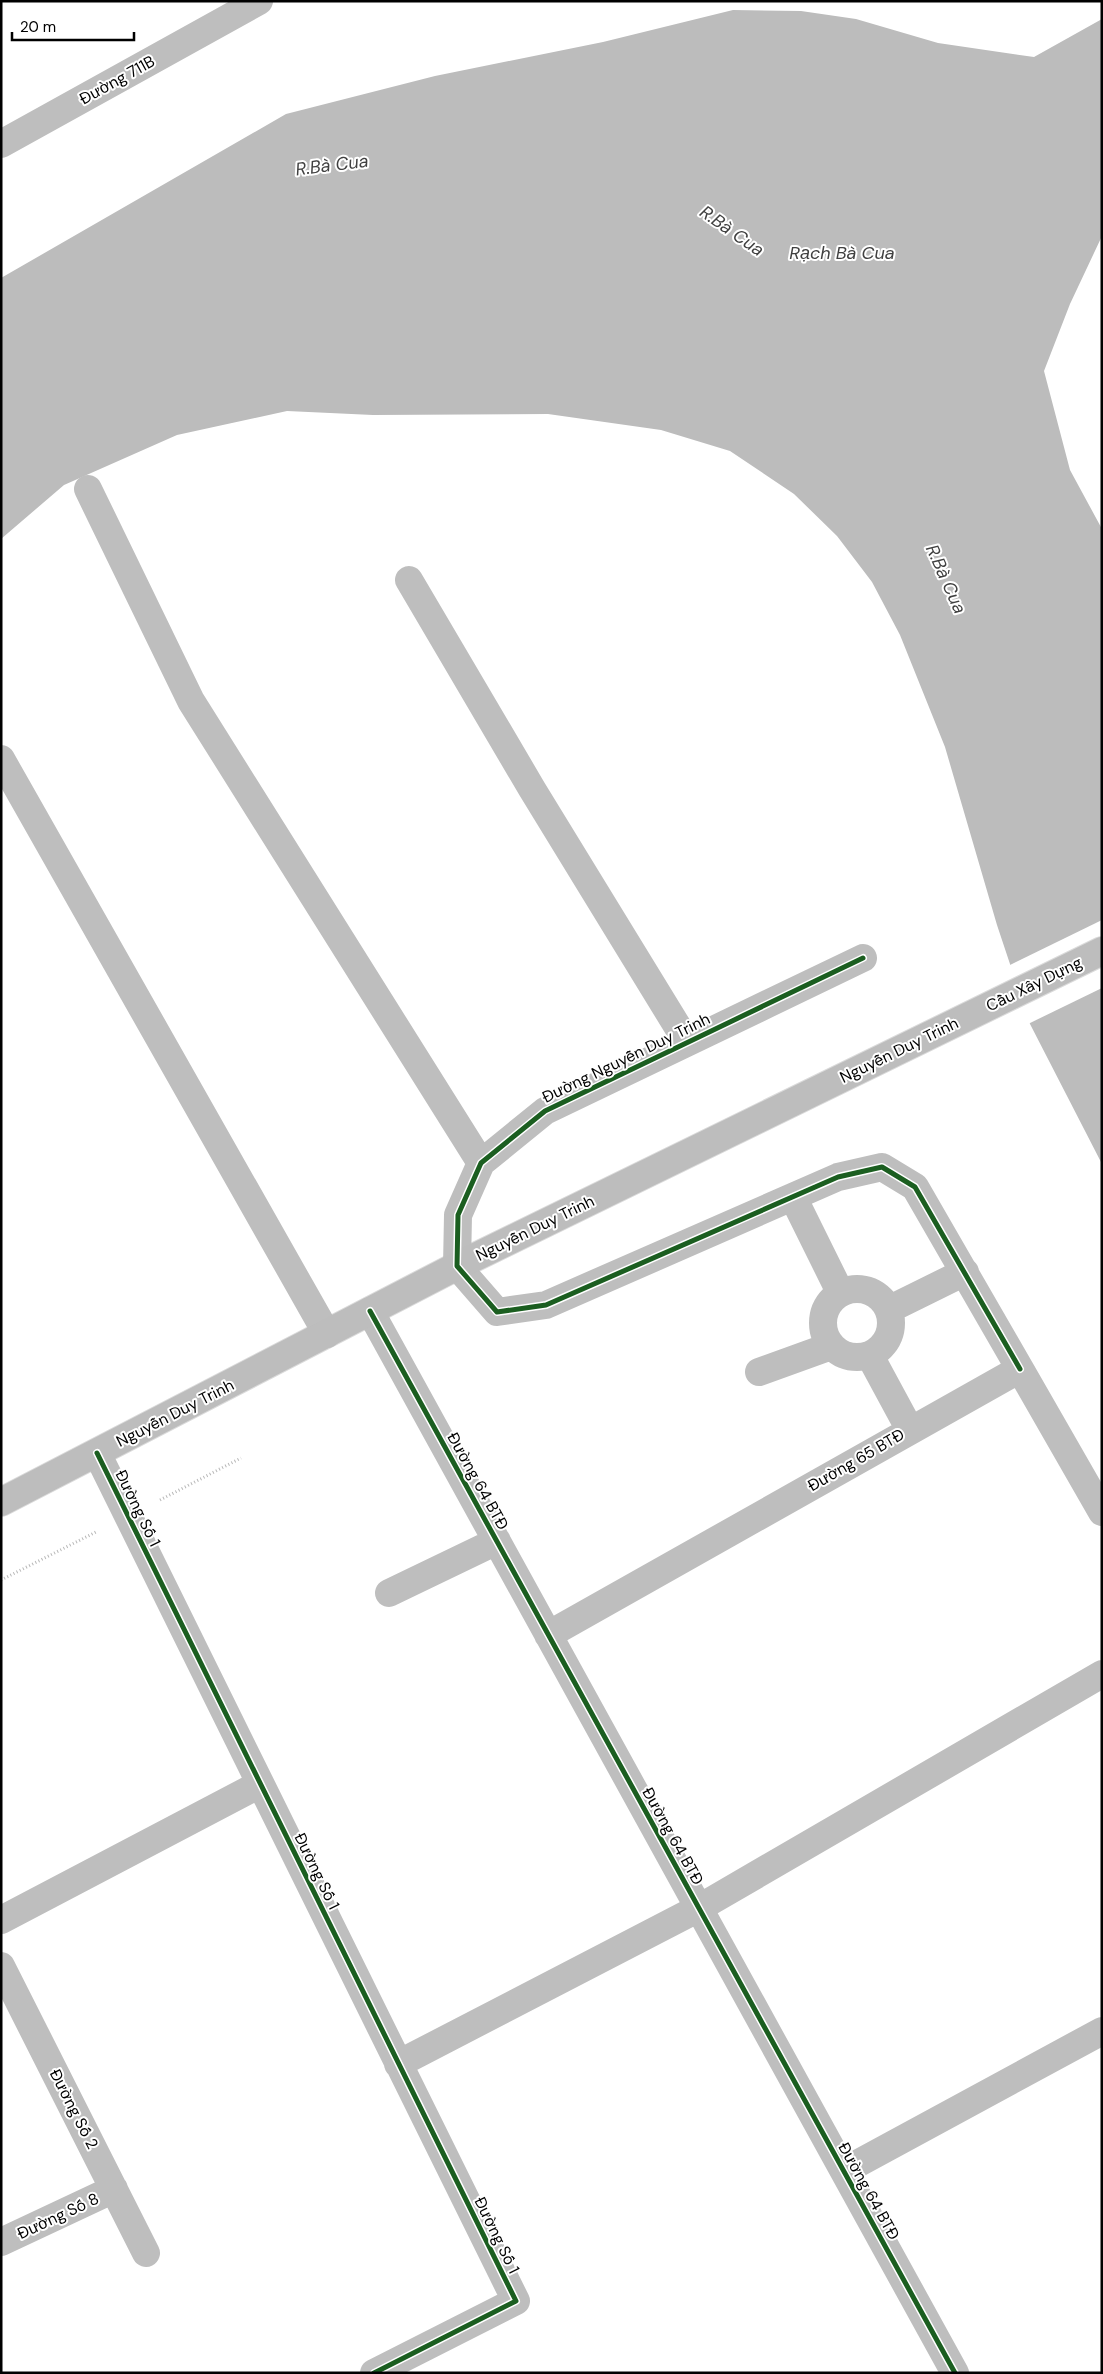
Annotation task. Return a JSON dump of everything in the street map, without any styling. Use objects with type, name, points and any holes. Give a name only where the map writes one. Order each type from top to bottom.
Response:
[{"type":"main road","name":"Cầu Xây Dựng","points":[[966,1017],[1102,950]]},
{"type":"main road","name":"Nguyễn Duy Trinh","points":[[1,1502],[457,1266],[966,1017]]},
{"type":"street","name":"Đường 711B","points":[[1,144],[259,1]]},
{"type":"street","points":[[88,489],[191,701],[481,1163]]},
{"type":"street","points":[[409,580],[532,788],[687,1042]]},
{"type":"street","points":[[1,759],[327,1334]]},
{"type":"street","name":"Đường Nguyễn Duy Trinh","points":[[457,1266],[458,1215],[481,1163],[545,1111],[863,958]]},
{"type":"street","points":[[457,1266],[498,1312],[546,1305],[838,1177],[882,1167],[915,1188],[1102,1512]]},
{"type":"street","points":[[793,1197],[840,1292]]},
{"type":"street","points":[[890,1309],[965,1272]]},
{"type":"street","points":[[859,1288],[878,1294],[890,1309],[892,1327],[889,1336],[885,1345],[870,1356],[849,1357],[830,1346],[822,1327],[824,1314],[826,1307],[840,1292],[859,1288]]},
{"type":"street","name":"Đường 64 BTĐ","points":[[370,1311],[954,2373]]},
{"type":"street","points":[[759,1372],[830,1346]]},
{"type":"street","points":[[870,1356],[910,1430]]},
{"type":"street","name":"Đường 65 BTĐ","points":[[548,1635],[1020,1369]]},
{"type":"street","name":"Đường Số 1","points":[[97,1453],[516,2301],[374,2373]]},
{"type":"street","points":[[389,1592],[497,1541]]},
{"type":"street","points":[[398,2064],[699,1908],[1102,1674]]},
{"type":"street","points":[[1,1920],[260,1784]]},
{"type":"street","name":"Đường Số 2","points":[[1,1966],[146,2253]]},
{"type":"street","points":[[844,2171],[1102,2031]]},
{"type":"street","name":"Đường Số 8","points":[[1,2242],[114,2189]]},
{"type":"water","name":"Rạch Bà Cua","points":[[733,10],[801,11],[856,19],[938,43],[1034,57],[1102,19],[1102,236],[1070,304],[1044,371],[1070,470],[1102,529],[1102,1164],[1030,1024],[997,925],[945,747],[900,635],[872,582],[837,536],[794,494],[730,451],[661,430],[548,414],[373,415],[287,411],[177,435],[64,485],[1,539],[1,278],[286,114],[435,76],[603,42]]},
{"type":"pier","points":[[1102,920],[1102,988],[1028,1024],[1008,966]]},
{"type":"cycle path","points":[[863,958],[545,1111],[481,1163],[458,1215],[457,1266],[497,1312],[546,1305],[838,1177],[882,1167],[915,1187],[1020,1369]]},
{"type":"cycle path","points":[[370,1311],[955,2373]]},
{"type":"cycle path","points":[[97,1453],[516,2301],[374,2373]]},
{"type":"water label","name":"R.Bà Cua","points":[[332,165]]},
{"type":"water label","name":"R.Bà Cua","points":[[732,231]]},
{"type":"water label","name":"R.Bà Cua","points":[[946,579]]}]
